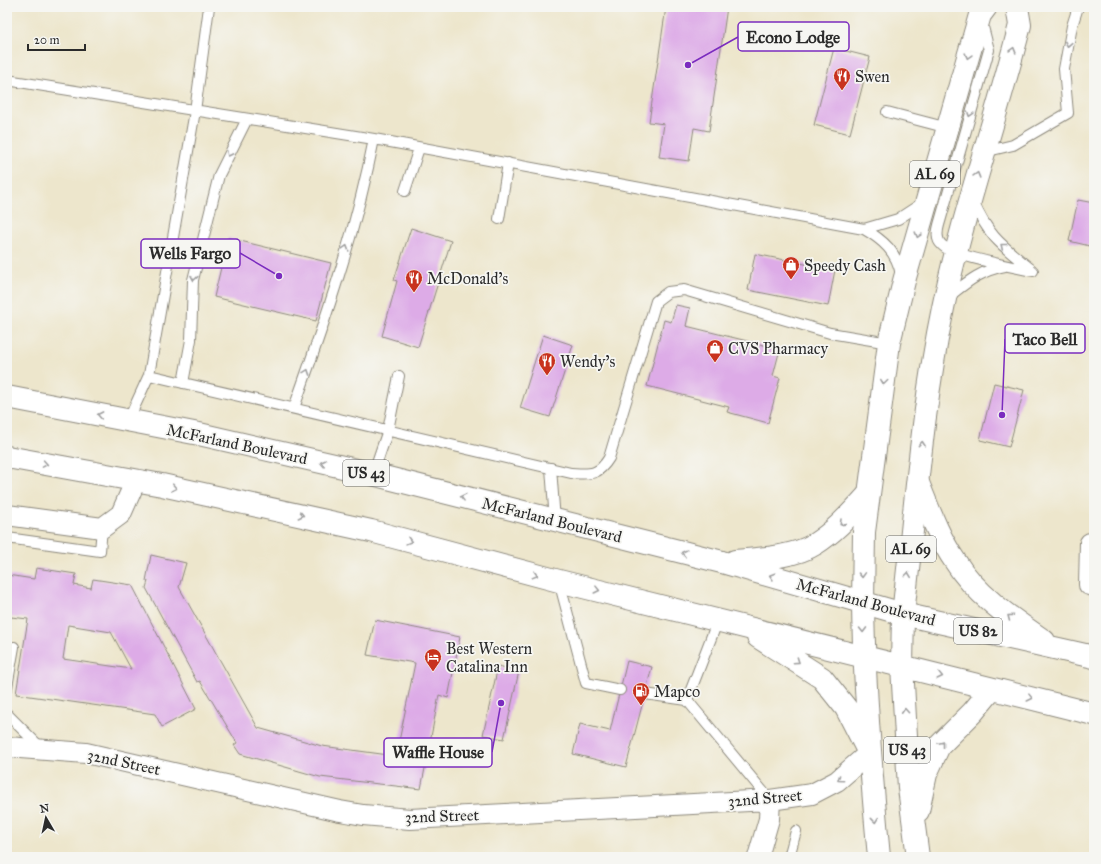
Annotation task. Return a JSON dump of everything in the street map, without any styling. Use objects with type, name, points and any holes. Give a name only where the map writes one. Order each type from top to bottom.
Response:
[{"type":"main road","name":"AL 69","points":[[902,666],[904,614],[926,405],[945,300],[956,253],[1020,25],[1017,7]]},
{"type":"main road","name":"AL 69","points":[[869,753],[864,656],[864,532],[890,343],[903,286],[983,11]]},
{"type":"main road","name":"McFarland Boulevard","points":[[7,397],[199,434],[373,474],[722,562],[904,614],[1094,657]]},
{"type":"main road","points":[[7,457],[136,480],[372,531],[559,581],[1094,714]]},
{"type":"main road","points":[[918,483],[940,535],[955,562],[971,582],[1008,615],[1053,648]]},
{"type":"main road","points":[[722,562],[775,557],[814,545],[841,524],[869,494]]},
{"type":"main road","points":[[741,626],[822,678],[846,708],[869,753]]},
{"type":"main road","name":"US 43","points":[[902,666],[914,834],[918,857]]},
{"type":"main road","points":[[914,834],[926,774],[940,746],[973,712],[992,689]]},
{"type":"main road","name":"US 43","points":[[869,753],[879,857]]},
{"type":"street","points":[[7,515],[102,528],[121,514],[136,480]]},
{"type":"street","points":[[1090,543],[1088,585],[1094,586]]},
{"type":"street","name":"32nd Street","points":[[7,747],[86,753],[340,811],[363,815],[410,819],[770,800],[812,794],[837,782],[869,753]]},
{"type":"street","points":[[758,857],[769,819],[770,800]]},
{"type":"lane","points":[[128,421],[149,375],[195,111],[209,7]]},
{"type":"lane","points":[[984,152],[1013,146],[1068,113],[1064,69],[1072,26],[1078,7]]},
{"type":"lane","points":[[971,196],[979,214],[996,240],[1033,272],[956,253],[941,245],[937,233],[989,50],[983,11]]},
{"type":"lane","points":[[7,80],[374,139],[864,229],[879,237],[894,252],[900,265],[903,286]]},
{"type":"lane","points":[[888,112],[948,128]]},
{"type":"lane","points":[[183,383],[191,340],[193,280],[219,175],[247,119]]},
{"type":"lane","points":[[294,408],[315,349],[353,225],[366,181],[374,139]]},
{"type":"lane","points":[[405,191],[419,148]]},
{"type":"lane","points":[[499,219],[508,163]]},
{"type":"lane","points":[[864,229],[898,219],[928,199]]},
{"type":"lane","points":[[945,300],[974,277],[994,268],[1007,265]]},
{"type":"lane","points":[[149,375],[571,473],[591,474],[602,469],[609,458],[656,301],[668,292],[684,290],[830,333],[890,343]]},
{"type":"lane","points":[[373,474],[388,430],[399,376]]},
{"type":"lane","points":[[551,468],[555,520]]},
{"type":"lane","points":[[7,538],[100,551],[102,528]]},
{"type":"lane","points":[[559,581],[586,683],[620,690]]},
{"type":"lane","points":[[687,700],[718,620]]},
{"type":"lane","points":[[7,687],[14,647]]},
{"type":"lane","points":[[645,694],[687,700],[770,800]]},
{"type":"lane","points":[[7,714],[43,750]]},
{"type":"lane","points":[[789,857],[796,831]]},
{"type":"building","points":[[666,7],[727,7],[709,131],[694,128],[689,161],[659,157],[664,124],[649,122]]},
{"type":"building","name":"Swen","points":[[834,48],[870,57],[850,134],[814,125]]},
{"type":"building","points":[[1078,200],[1094,203],[1094,247],[1069,241]]},
{"type":"building","name":"McDonald's","points":[[411,228],[451,241],[418,347],[382,336],[397,281],[394,280]]},
{"type":"building","points":[[228,238],[331,263],[316,321],[214,297]]},
{"type":"building","name":"Speedy Cash","points":[[755,254],[835,270],[828,306],[748,290]]},
{"type":"building","name":"CVS Pharmacy","points":[[676,305],[690,308],[686,326],[780,349],[773,376],[780,378],[768,423],[727,412],[729,407],[647,386],[664,320],[671,322]]},
{"type":"building","name":"Wendy's","points":[[543,335],[573,345],[550,417],[520,408]]},
{"type":"building","points":[[994,383],[1024,390],[1009,447],[980,440]]},
{"type":"building","name":"Best Western Catalina Inn","points":[[151,555],[186,563],[179,587],[258,728],[322,746],[396,756],[415,663],[367,655],[375,620],[460,637],[448,698],[439,695],[421,789],[320,777],[240,754],[234,745],[237,743],[200,681],[197,682],[146,588]]},
{"type":"building","points":[[36,568],[76,574],[74,585],[91,588],[93,579],[132,585],[196,709],[162,727],[155,714],[16,694],[28,619],[11,617],[7,638],[7,575],[34,579]],"holes":[[[68,625],[111,632],[131,669],[63,659]]]},
{"type":"building","points":[[627,661],[652,667],[626,767],[573,754],[580,724],[610,731]]},
{"type":"building","points":[[498,666],[519,671],[504,739],[483,735]]},
{"type":"building","points":[[8,830],[12,857],[7,857]]},
{"type":"place","name":"Econo Lodge","points":[[688,65]]},
{"type":"place","name":"Swen","points":[[842,91]]},
{"type":"place","name":"Wells Fargo","points":[[279,276]]},
{"type":"place","name":"Speedy Cash","points":[[791,280]]},
{"type":"place","name":"McDonald's","points":[[414,293]]},
{"type":"place","name":"CVS Pharmacy","points":[[715,363]]},
{"type":"place","name":"Wendy's","points":[[547,376]]},
{"type":"place","name":"Taco Bell","points":[[1002,415]]},
{"type":"place","name":"Best Western Catalina Inn","points":[[433,672]]},
{"type":"place","name":"Waffle House","points":[[501,703]]},
{"type":"place","name":"Mapco","points":[[641,706]]}]
